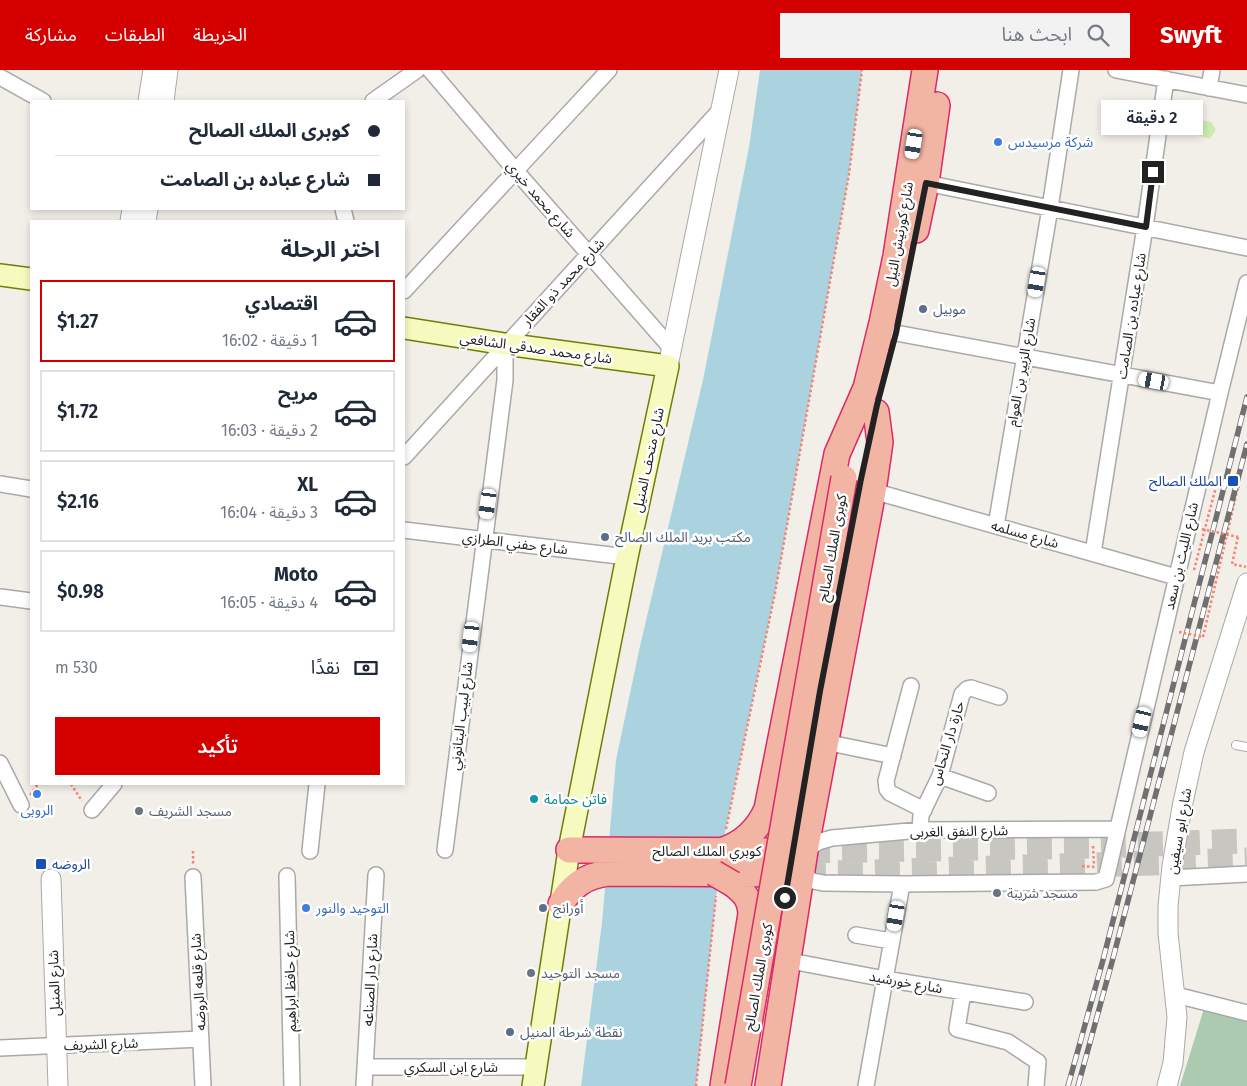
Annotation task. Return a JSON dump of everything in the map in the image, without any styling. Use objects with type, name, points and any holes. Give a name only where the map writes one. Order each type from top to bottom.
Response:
[{"type":"highway","name":"شارع كورنيش النيل","points":[[869,404],[882,323],[896,256],[926,70]]},
{"type":"highway","name":"شارع كورنيش النيل","points":[[869,404],[896,333],[926,183],[942,70]]},
{"type":"highway","points":[[768,1086],[803,862],[873,492],[880,442],[869,404]]},
{"type":"highway","points":[[723,1086],[751,914],[747,895],[731,861],[760,823],[767,810],[837,454],[846,428],[869,404]]},
{"type":"highway","name":"كوبرى الملك الصالح","points":[[738,1086],[844,478],[869,404]]},
{"type":"highway","name":"كوبرى الملك الصالح","points":[[754,1086],[820,691],[861,479],[869,404]]},
{"type":"highway","points":[[776,761],[820,766]]},
{"type":"highway","points":[[561,904],[593,860]]},
{"type":"highway","name":"كوبري الملك الصالح","points":[[593,860],[803,862]]},
{"type":"highway","name":"كوبري الملك الصالح","points":[[731,861],[803,862]]},
{"type":"highway","points":[[745,952],[752,947],[768,946],[782,953],[787,959]]},
{"type":"main road","points":[[0,275],[30,280]]},
{"type":"main road","name":"شارع محمد صدقي الشافعي","points":[[405,328],[505,344],[670,358]]},
{"type":"main road","name":"شارع متحف المنيل","points":[[535,1077],[561,904],[593,860],[627,557],[670,358]]},
{"type":"street","points":[[148,100],[153,70]]},
{"type":"street","points":[[164,100],[168,70]]},
{"type":"street","points":[[374,100],[417,70]]},
{"type":"street","name":"شارع محمد خيري","points":[[430,70],[589,254],[670,358]]},
{"type":"street","points":[[405,290],[609,70]]},
{"type":"street","name":"شارع متحف المنيل","points":[[670,358],[729,70]]},
{"type":"street","name":"شارع الزبير بن العوام","points":[[996,526],[1050,208],[1071,70]]},
{"type":"street","points":[[1116,70],[1162,76],[1247,95]]},
{"type":"street","points":[[1209,88],[1212,70]]},
{"type":"street","name":"شارع عباده بن الصامت","points":[[1093,554],[1146,227],[1162,76]]},
{"type":"street","points":[[0,77],[41,100]]},
{"type":"street","name":"شارع محمد ذو الفقار","points":[[405,456],[722,108]]},
{"type":"street","points":[[926,183],[1247,248]]},
{"type":"street","name":"شارع الليث بن سعد","points":[[902,884],[1096,882],[1106,879],[1247,283]]},
{"type":"street","points":[[896,333],[1220,393]]},
{"type":"street","name":"شارع لبيب البتانوني","points":[[445,850],[483,540],[505,380],[505,344]]},
{"type":"street","points":[[0,484],[30,489]]},
{"type":"street","name":"شارع مسلمه","points":[[873,492],[1176,577]]},
{"type":"street","name":"شارع حفني الطرازي","points":[[405,530],[627,557]]},
{"type":"street","name":"شارع ابو سيفين","points":[[1167,1086],[1173,1063],[1176,1037],[1176,995],[1168,933],[1170,878],[1182,806],[1194,752],[1247,583]]},
{"type":"street","points":[[0,597],[30,601]]},
{"type":"street","points":[[911,686],[886,781],[887,789],[890,793],[924,810]]},
{"type":"street","name":"حارة دار النحاس","points":[[920,830],[920,819],[940,776],[964,690],[971,688],[998,697]]},
{"type":"street","points":[[825,742],[893,756]]},
{"type":"street","points":[[0,763],[21,805]]},
{"type":"street","points":[[940,776],[988,793]]},
{"type":"street","points":[[92,810],[113,785]]},
{"type":"street","points":[[310,851],[317,785]]},
{"type":"street","name":"شارع النفق الغربى","points":[[803,862],[818,842],[832,838],[920,830],[1117,829]]},
{"type":"street","points":[[803,862],[814,881],[823,883],[902,884],[866,1086]]},
{"type":"street","points":[[1170,878],[1247,874]]},
{"type":"street","name":"شارع دار الصناعه","points":[[364,1086],[376,875]]},
{"type":"street","name":"شارع حافظ ابراهيم","points":[[287,876],[292,1086]]},
{"type":"street","name":"شارع قلعه الروضه","points":[[193,877],[203,1086]]},
{"type":"street","name":"شارع المنيل","points":[[50,879],[58,1086]]},
{"type":"street","points":[[856,935],[891,941]]},
{"type":"street","name":"شارع خورشيد","points":[[787,959],[885,979],[1025,1002]]},
{"type":"street","points":[[963,992],[957,1029],[1008,1042],[1038,1062],[1036,1086]]},
{"type":"street","points":[[1176,995],[1247,1013]]},
{"type":"street","name":"شارع الشريف","points":[[0,1048],[201,1039]]},
{"type":"street","name":"شارع ابن السكري","points":[[365,1067],[535,1077]]},
{"type":"lane","points":[[1236,745],[1247,747]]},
{"type":"path","points":[[696,1086],[775,594],[849,174],[862,70]]},
{"type":"path","points":[[1192,576],[1217,483],[1212,481]]},
{"type":"path","points":[[1179,632],[1202,638],[1238,487],[1240,487]]},
{"type":"path","points":[[1197,528],[1238,537],[1232,564],[1247,567]]},
{"type":"path","points":[[72,785],[78,796],[92,810]]},
{"type":"path","points":[[1093,846],[1094,865]]},
{"type":"green space","points":[[1200,120],[1211,122],[1216,130],[1210,139],[1191,133],[1192,128]]},
{"type":"green space","points":[[1206,1002],[1247,1013],[1247,1086],[1180,1086]]},
{"type":"water","points":[[760,70],[862,70],[849,174],[775,593],[721,851],[696,1086],[581,1086],[602,923],[616,760],[640,646],[703,380],[749,147]]},
{"type":"tunnel","points":[[805,851],[1093,846],[1247,841]]},
{"type":"tunnel","points":[[801,874],[1247,860]]},
{"type":"railway","points":[[1068,1086],[1103,960],[1247,397]]},
{"type":"railway","points":[[1078,1086],[1247,444]]},
{"type":"place","name":"شركة مرسيدس","points":[[998,142]]},
{"type":"place","name":"موبيل","points":[[923,309]]},
{"type":"place","name":"الملك الصالح","points":[[1233,481]]},
{"type":"place","name":"مكتب بريد الملك الصالح","points":[[605,537]]},
{"type":"place","name":"الروبى","points":[[37,794]]},
{"type":"place","name":"فاتن حمامة","points":[[534,799]]},
{"type":"place","name":"مسجد الشريف","points":[[139,811]]},
{"type":"place","name":"الروضه","points":[[41,864]]},
{"type":"place","name":"مسجد شريبة","points":[[997,893]]},
{"type":"place","name":"التوحيد والنور","points":[[306,908]]},
{"type":"place","name":"أورانج","points":[[543,908]]},
{"type":"place","name":"مسجد التوحيد","points":[[531,973]]},
{"type":"place","name":"نقطة شرطة المنيل","points":[[510,1032]]},
{"type":"route","points":[[785,898],[820,691],[861,479],[877,405],[896,333],[926,183],[1146,227],[1153,172]]}]
